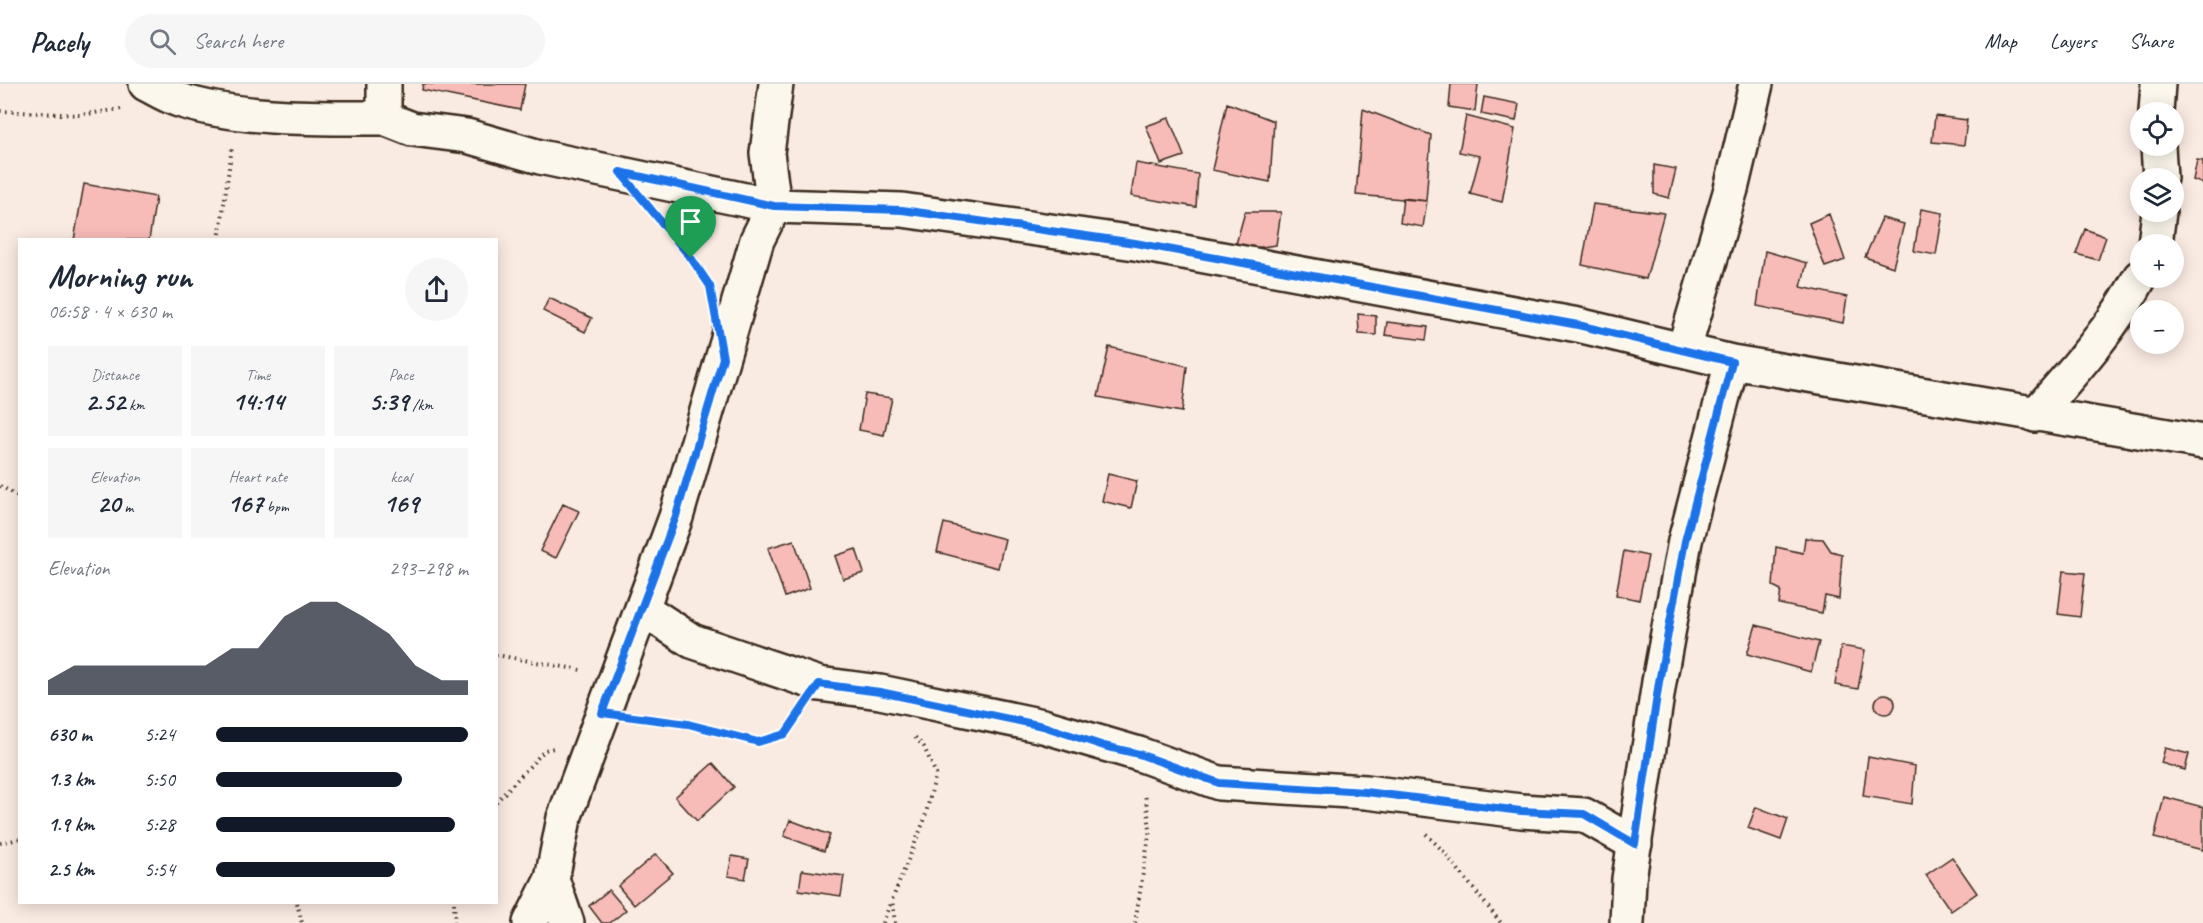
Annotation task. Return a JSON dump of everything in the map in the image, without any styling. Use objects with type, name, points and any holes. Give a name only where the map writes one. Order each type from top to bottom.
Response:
[{"type":"street","points":[[146,84],[178,100],[199,94],[238,111],[384,118],[412,129],[467,136],[540,157],[774,206],[902,210],[1135,243],[1578,325],[1732,362],[2203,442]]},
{"type":"street","points":[[384,84],[384,118]]},
{"type":"street","points":[[530,923],[552,879],[564,818],[676,516],[758,240],[774,206],[767,153],[776,84]]},
{"type":"street","points":[[1684,349],[1728,200],[1756,84]]},
{"type":"street","points":[[2157,102],[2158,84]]},
{"type":"street","points":[[2035,415],[2083,361],[2135,288]]},
{"type":"street","points":[[1627,923],[1629,879],[1659,682],[1685,541],[1732,362]]},
{"type":"street","points":[[643,609],[692,641],[819,684],[880,692],[1043,726],[1104,746],[1139,754],[1219,783],[1386,794],[1521,811],[1584,814],[1635,844]]},
{"type":"street","points":[[552,879],[567,923]]},
{"type":"path","points":[[0,111],[80,115],[124,108]]},
{"type":"path","points":[[219,238],[238,111]]},
{"type":"path","points":[[653,214],[691,258],[710,286]]},
{"type":"path","points":[[0,486],[18,496]]},
{"type":"path","points":[[498,654],[616,676]]},
{"type":"path","points":[[498,800],[545,750],[561,747],[599,722],[688,724],[758,742],[785,734],[819,684]]},
{"type":"path","points":[[880,692],[891,710],[924,747],[936,774],[924,821],[883,923]]},
{"type":"path","points":[[1135,923],[1150,829],[1139,754]]},
{"type":"path","points":[[1386,794],[1444,852],[1501,923]]},
{"type":"path","points":[[0,843],[18,839]]},
{"type":"path","points":[[892,900],[895,923]]},
{"type":"path","points":[[297,904],[302,923]]},
{"type":"path","points":[[454,904],[456,923]]},
{"type":"building","points":[[423,84],[525,84],[520,110],[422,90]]},
{"type":"building","points":[[1451,84],[1478,84],[1475,111],[1449,107]]},
{"type":"building","points":[[1484,97],[1519,104],[1516,121],[1481,114]]},
{"type":"building","points":[[1227,103],[1274,121],[1270,182],[1212,170]]},
{"type":"building","points":[[1363,109],[1431,135],[1426,201],[1356,195]]},
{"type":"building","points":[[1466,116],[1515,129],[1502,202],[1470,194],[1480,156],[1459,152]]},
{"type":"building","points":[[1935,116],[1967,120],[1964,145],[1932,142]]},
{"type":"building","points":[[1169,118],[1184,156],[1161,164],[1146,126]]},
{"type":"building","points":[[2197,160],[2203,161],[2203,184],[2193,180]]},
{"type":"building","points":[[1136,163],[1198,174],[1196,207],[1131,196]]},
{"type":"building","points":[[1654,165],[1676,169],[1669,198],[1654,194]]},
{"type":"building","points":[[84,184],[156,197],[149,238],[74,238]]},
{"type":"building","points":[[1403,198],[1427,201],[1423,227],[1400,223]]},
{"type":"building","points":[[1593,204],[1664,213],[1646,279],[1582,265]]},
{"type":"building","points":[[1921,209],[1943,213],[1936,255],[1914,251]]},
{"type":"building","points":[[1245,212],[1281,212],[1276,245],[1234,251]]},
{"type":"building","points":[[1829,214],[1845,260],[1825,267],[1809,223]]},
{"type":"building","points":[[1882,218],[1904,224],[1893,267],[1865,257]]},
{"type":"building","points":[[2085,229],[2106,237],[2098,260],[2076,254]]},
{"type":"building","points":[[1765,251],[1807,263],[1801,287],[1847,297],[1843,323],[1757,306]]},
{"type":"building","points":[[549,298],[592,318],[585,332],[543,311]]},
{"type":"building","points":[[1358,314],[1376,316],[1376,335],[1359,334]]},
{"type":"building","points":[[1387,322],[1428,327],[1426,340],[1385,335]]},
{"type":"building","points":[[1109,347],[1187,366],[1182,412],[1098,397]]},
{"type":"building","points":[[865,394],[892,398],[884,435],[859,430]]},
{"type":"building","points":[[1108,474],[1137,481],[1131,508],[1102,501]]},
{"type":"building","points":[[563,504],[579,511],[556,558],[540,551]]},
{"type":"building","points":[[944,523],[1005,539],[998,568],[937,552]]},
{"type":"building","points":[[1805,538],[1823,539],[1831,551],[1842,554],[1839,599],[1825,596],[1822,613],[1779,604],[1781,590],[1773,586],[1776,547],[1803,553]]},
{"type":"building","points":[[794,540],[810,588],[785,597],[768,548]]},
{"type":"building","points":[[856,549],[864,573],[843,579],[835,556]]},
{"type":"building","points":[[1624,551],[1648,556],[1639,600],[1616,595]]},
{"type":"building","points":[[2063,571],[2085,573],[2080,617],[2058,614]]},
{"type":"building","points":[[1756,625],[1819,642],[1811,672],[1747,654]]},
{"type":"building","points":[[1841,646],[1865,650],[1858,689],[1835,685]]},
{"type":"building","points":[[1885,694],[1892,697],[1895,704],[1892,711],[1885,714],[1878,711],[1875,704],[1878,697]]},
{"type":"building","points":[[2165,748],[2189,754],[2185,770],[2161,763]]},
{"type":"building","points":[[1868,757],[1915,766],[1912,804],[1863,796]]},
{"type":"building","points":[[713,763],[734,787],[697,821],[675,797]]},
{"type":"building","points":[[2164,797],[2203,807],[2203,850],[2154,838]]},
{"type":"building","points":[[1756,807],[1788,819],[1781,840],[1748,828]]},
{"type":"building","points":[[790,820],[830,835],[824,851],[784,836]]},
{"type":"building","points":[[656,854],[673,873],[634,905],[618,886]]},
{"type":"building","points":[[732,856],[749,859],[745,879],[728,876]]},
{"type":"building","points":[[1952,857],[1977,893],[1951,911],[1926,875]]},
{"type":"building","points":[[802,870],[844,876],[841,896],[799,890]]},
{"type":"building","points":[[609,890],[626,910],[610,923],[602,923],[589,906]]},
{"type":"route","points":[[620,172],[774,206],[800,205],[902,210],[1135,243],[1578,325],[1732,362],[1685,541],[1659,682],[1635,844],[1584,814],[1521,811],[1431,798],[1366,792],[1219,783],[1139,754],[1104,746],[1043,726],[880,692],[819,684],[785,734],[758,742],[688,724],[602,713],[643,609],[676,516],[723,358],[710,286],[691,258],[620,172]]}]
